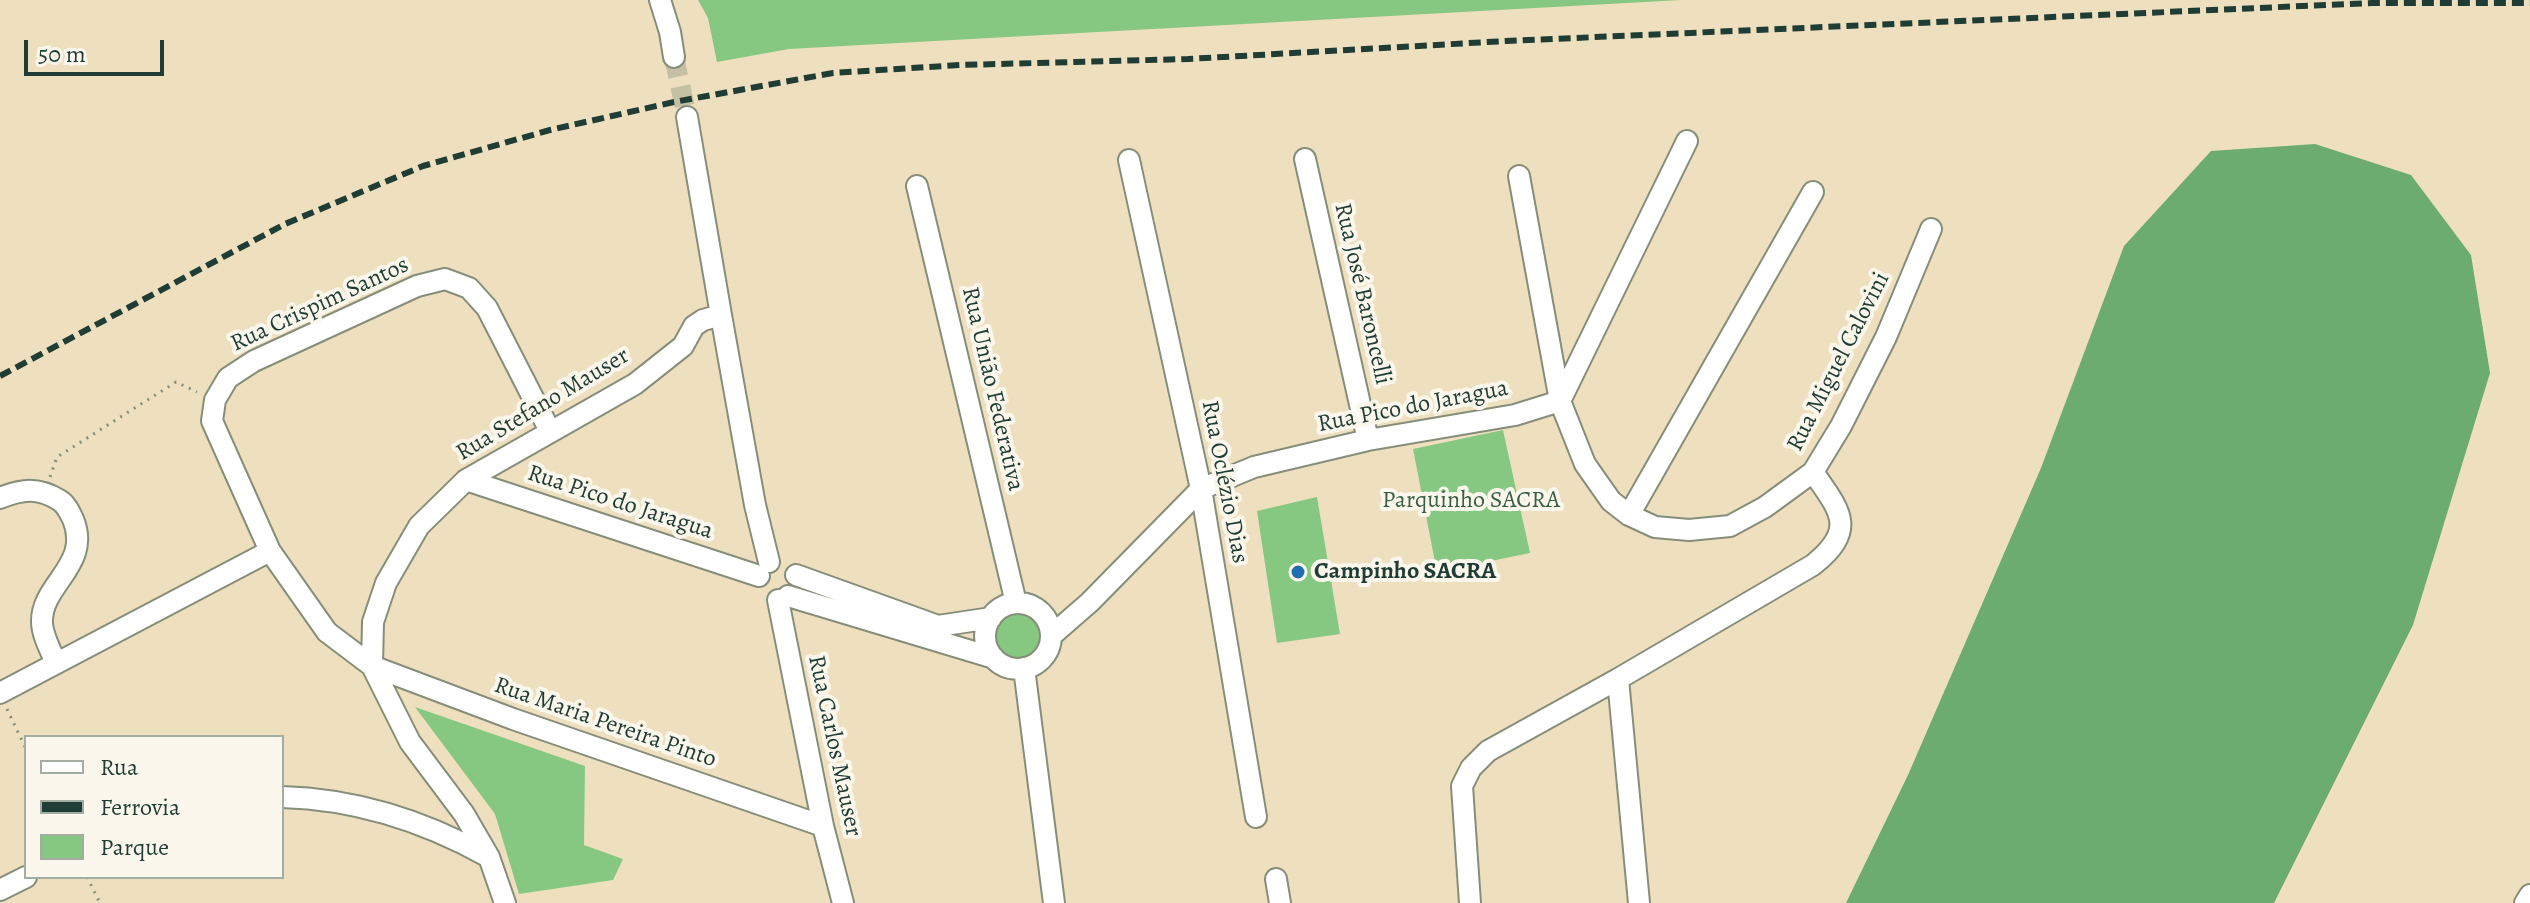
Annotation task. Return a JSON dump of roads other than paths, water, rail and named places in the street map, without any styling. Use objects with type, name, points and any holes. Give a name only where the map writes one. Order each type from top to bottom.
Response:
[{"type":"street","points":[[660,0],[674,57]]},
{"type":"street","points":[[687,117],[755,505],[764,569],[761,590],[769,598],[783,598],[994,658],[1003,665],[1024,668],[1035,664],[1044,657],[1051,636],[1049,625],[1037,608],[1016,603],[1006,605],[991,618],[938,626],[796,575],[784,563],[764,569]]},
{"type":"street","points":[[1560,401],[1687,141]]},
{"type":"street","name":"Rua José Baroncelli","points":[[1305,159],[1368,440]]},
{"type":"street","name":"Rua Oclézio Dias","points":[[1129,160],[1201,489],[1256,817]]},
{"type":"street","name":"Rua Miguel Calovini","points":[[1519,176],[1560,401],[1594,480],[1611,501],[1629,515],[1655,527],[1689,530],[1730,526],[1765,507],[1813,472],[1841,426],[1886,337],[1931,229]]},
{"type":"street","name":"Rua União Federativa","points":[[917,186],[1016,603]]},
{"type":"street","points":[[1629,515],[1813,192]]},
{"type":"street","name":"Rua Crispim Santos","points":[[270,551],[212,421],[215,400],[228,378],[254,361],[417,286],[445,279],[469,288],[487,308],[550,431]]},
{"type":"street","name":"Rua Stefano Mauser","points":[[505,903],[489,857],[464,814],[410,742],[372,666],[373,622],[386,583],[419,526],[466,480],[635,384],[683,346],[694,326],[721,315]]},
{"type":"street","name":"Rua Pico do Jaragua","points":[[1051,636],[1090,602],[1201,489],[1254,467],[1368,440],[1515,415],[1560,401]]},
{"type":"street","points":[[1470,903],[1462,786],[1471,768],[1488,751],[1618,679],[1813,565],[1829,552],[1840,529],[1839,510],[1813,472]]},
{"type":"street","name":"Rua Pico do Jaragua","points":[[466,480],[764,569]]},
{"type":"street","points":[[0,498],[24,490],[45,491],[65,504],[75,523],[76,553],[69,569],[45,603],[41,624],[56,663]]},
{"type":"street","points":[[3,701],[56,663],[270,551],[327,632],[372,666]]},
{"type":"street","points":[[783,598],[793,589],[796,575]]},
{"type":"street","name":"Rua Carlos Mauser","points":[[783,598],[823,826],[843,903]]},
{"type":"street","points":[[991,618],[986,638],[994,658]]},
{"type":"street","name":"Rua Maria Pereira Pinto","points":[[372,666],[485,709],[823,826]]},
{"type":"street","points":[[1024,668],[1054,903]]},
{"type":"street","points":[[1618,679],[1639,903]]},
{"type":"street","points":[[284,797],[313,798],[364,807],[447,833],[489,857]]},
{"type":"street","points":[[0,890],[24,878]]},
{"type":"street","points":[[1276,879],[1280,903]]},
{"type":"street","points":[[2525,903],[2530,895]]},
{"type":"tunnel","points":[[674,57],[687,117]]},
{"type":"railway","points":[[0,376],[285,224],[423,166],[550,130],[674,102],[833,73],[2372,3],[2530,3]]},
{"type":"place","name":"Campinho SACRA","points":[[1298,572]]},
{"type":"park label","name":"Parquinho SACRA","points":[[1471,501]]}]
